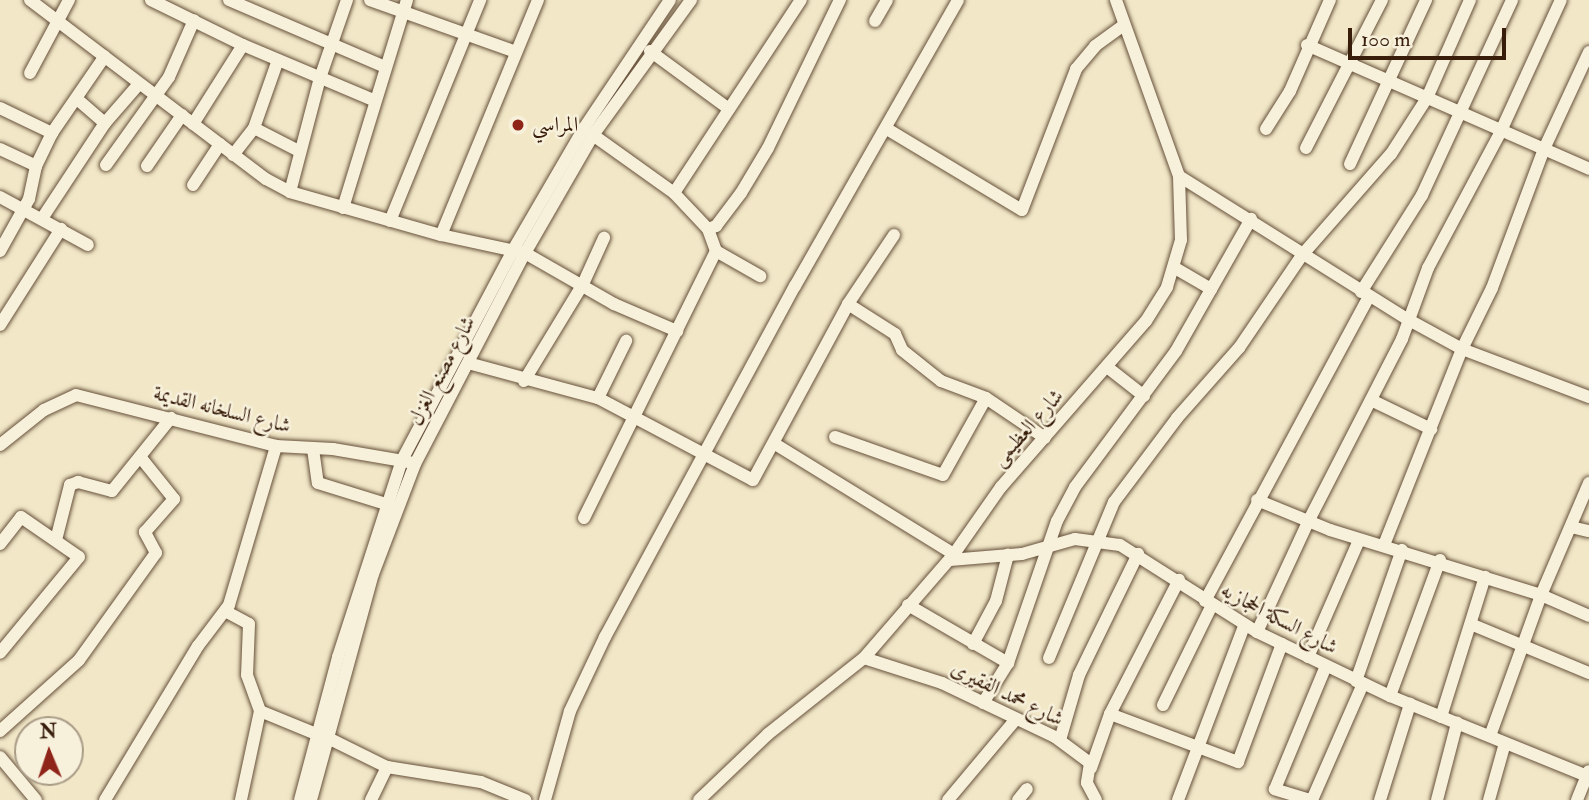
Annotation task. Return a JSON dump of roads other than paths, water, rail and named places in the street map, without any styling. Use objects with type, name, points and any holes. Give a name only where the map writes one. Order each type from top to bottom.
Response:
[{"type":"street","points":[[30,0],[233,155],[290,191],[441,235],[519,251],[583,284],[614,304],[677,331]]},
{"type":"street","points":[[30,73],[68,0]]},
{"type":"street","points":[[151,0],[243,45],[373,100]]},
{"type":"street","points":[[229,0],[383,66]]},
{"type":"street","points":[[290,191],[320,78],[347,0]]},
{"type":"street","points":[[370,0],[403,14],[516,52]]},
{"type":"street","points":[[343,208],[383,66],[407,0]]},
{"type":"street","points":[[390,221],[481,0]]},
{"type":"street","points":[[441,235],[538,0]]},
{"type":"street","name":"شارع مصنع الغزل","points":[[311,800],[321,736],[386,504],[402,460],[519,251],[584,128],[670,0]]},
{"type":"street","name":"شارع مصنع الغزل","points":[[300,800],[384,540],[415,464],[468,363],[519,251],[650,51],[691,0]]},
{"type":"street","points":[[674,193],[801,0]]},
{"type":"street","points":[[708,229],[716,226],[741,193],[768,148],[840,0]]},
{"type":"street","points":[[875,21],[887,0]]},
{"type":"street","points":[[545,800],[562,736],[582,686],[703,456],[958,0]]},
{"type":"street","name":"شارع العظيمى","points":[[699,800],[768,734],[864,658],[952,557],[1000,486],[1107,367],[1158,305],[1175,268],[1183,205],[1179,176],[1123,26],[1116,0]]},
{"type":"street","points":[[1266,128],[1290,91],[1307,45],[1330,0]]},
{"type":"street","points":[[1306,148],[1351,65],[1382,0]]},
{"type":"street","points":[[1350,164],[1426,0]]},
{"type":"street","points":[[1049,658],[1101,539],[1107,515],[1130,478],[1239,348],[1303,254],[1373,178],[1427,97],[1470,0]]},
{"type":"street","points":[[1163,705],[1257,500],[1365,294],[1422,195],[1512,0]]},
{"type":"street","points":[[1257,632],[1308,522],[1409,320],[1435,254],[1500,133],[1561,0]]},
{"type":"street","points":[[106,165],[156,97],[175,65],[194,20]]},
{"type":"street","points":[[887,130],[1022,210],[1076,69],[1095,46],[1123,26]]},
{"type":"street","points":[[193,124],[243,45]]},
{"type":"street","points":[[1307,45],[1427,97],[1500,133],[1589,169]]},
{"type":"street","points":[[650,51],[729,109]]},
{"type":"street","points":[[1384,545],[1462,349],[1492,288],[1544,149],[1589,52]]},
{"type":"street","points":[[0,251],[24,209],[36,166],[52,133],[105,56]]},
{"type":"street","points":[[233,155],[254,128],[278,60]]},
{"type":"street","points":[[43,217],[106,124],[138,85]]},
{"type":"street","points":[[77,99],[106,124]]},
{"type":"street","points":[[0,108],[52,133]]},
{"type":"street","points":[[146,166],[182,116]]},
{"type":"street","points":[[254,128],[299,151]]},
{"type":"street","points":[[593,135],[674,193],[708,229],[716,251],[760,276]]},
{"type":"street","points":[[193,185],[220,144]]},
{"type":"street","points":[[0,149],[36,166]]},
{"type":"street","points":[[1179,176],[1251,219],[1365,294],[1462,349],[1589,397]]},
{"type":"street","points":[[0,197],[43,217],[88,245]]},
{"type":"street","points":[[983,703],[1008,663],[1075,487],[1144,396],[1251,219]]},
{"type":"street","points":[[0,325],[61,229]]},
{"type":"street","points":[[468,363],[524,382],[571,387],[598,398],[703,456],[753,480],[775,444],[848,304],[894,234]]},
{"type":"street","points":[[524,382],[583,284],[604,238]]},
{"type":"street","points":[[584,518],[716,251]]},
{"type":"street","points":[[1175,268],[1211,289]]},
{"type":"street","points":[[848,304],[895,334],[902,350],[941,381],[986,398],[1045,438]]},
{"type":"street","points":[[598,398],[626,341]]},
{"type":"street","points":[[1107,367],[1144,396]]},
{"type":"street","name":"شارع السلخانه القديمة","points":[[0,445],[69,396],[171,418],[276,446],[402,460],[415,464]]},
{"type":"street","points":[[835,437],[940,475],[986,398]]},
{"type":"street","points":[[1371,400],[1431,429]]},
{"type":"street","points":[[56,540],[70,485],[78,482],[110,492],[142,459],[171,418]]},
{"type":"street","points":[[775,444],[952,557]]},
{"type":"street","points":[[106,800],[198,646],[225,611],[276,446]]},
{"type":"street","points":[[313,449],[318,483],[386,504]]},
{"type":"street","points":[[0,731],[79,660],[156,553],[145,532],[174,499],[142,459]]},
{"type":"street","points":[[1490,736],[1522,642],[1589,483]]},
{"type":"street","points":[[1257,500],[1359,540],[1440,561],[1541,595],[1589,616]]},
{"type":"street","points":[[0,544],[21,517],[79,559],[0,653]]},
{"type":"street","points":[[1571,527],[1589,531]]},
{"type":"street","name":"شارع السكة الحجازيه","points":[[952,557],[1008,555],[1050,548],[1074,539],[1101,539],[1138,554],[1244,626],[1326,666],[1390,696],[1588,775]]},
{"type":"street","points":[[1308,657],[1359,540]]},
{"type":"street","points":[[1326,666],[1275,789],[1311,800],[1360,682],[1402,550]]},
{"type":"street","points":[[1060,740],[1079,675],[1138,554]]},
{"type":"street","points":[[972,644],[996,601],[1008,555]]},
{"type":"street","points":[[1390,696],[1440,561]]},
{"type":"street","points":[[1441,717],[1473,625],[1485,577]]},
{"type":"street","points":[[1096,800],[1087,783],[1110,714],[1179,580]]},
{"type":"street","points":[[908,605],[1008,663]]},
{"type":"street","points":[[225,611],[249,624],[247,675],[260,711],[241,800]]},
{"type":"street","points":[[1473,625],[1522,642],[1589,673]]},
{"type":"street","points":[[1178,800],[1196,744],[1244,626]]},
{"type":"street","points":[[1110,714],[1196,744],[1238,762],[1282,644]]},
{"type":"street","name":"شارع محمد الفقيرى","points":[[864,658],[942,683],[1060,740],[1091,768]]},
{"type":"street","points":[[1380,800],[1410,704]]},
{"type":"street","points":[[260,711],[387,767],[481,782],[525,800]]},
{"type":"street","points":[[948,800],[1016,719]]},
{"type":"street","points":[[1437,800],[1457,723]]},
{"type":"street","points":[[1489,800],[1506,743]]},
{"type":"street","points":[[3,767],[36,800]]},
{"type":"street","points":[[371,800],[387,767]]},
{"type":"street","points":[[1577,800],[1588,775]]},
{"type":"street","points":[[1018,800],[1027,789]]},
{"type":"place","name":"المراسي","points":[[518,125]]}]
